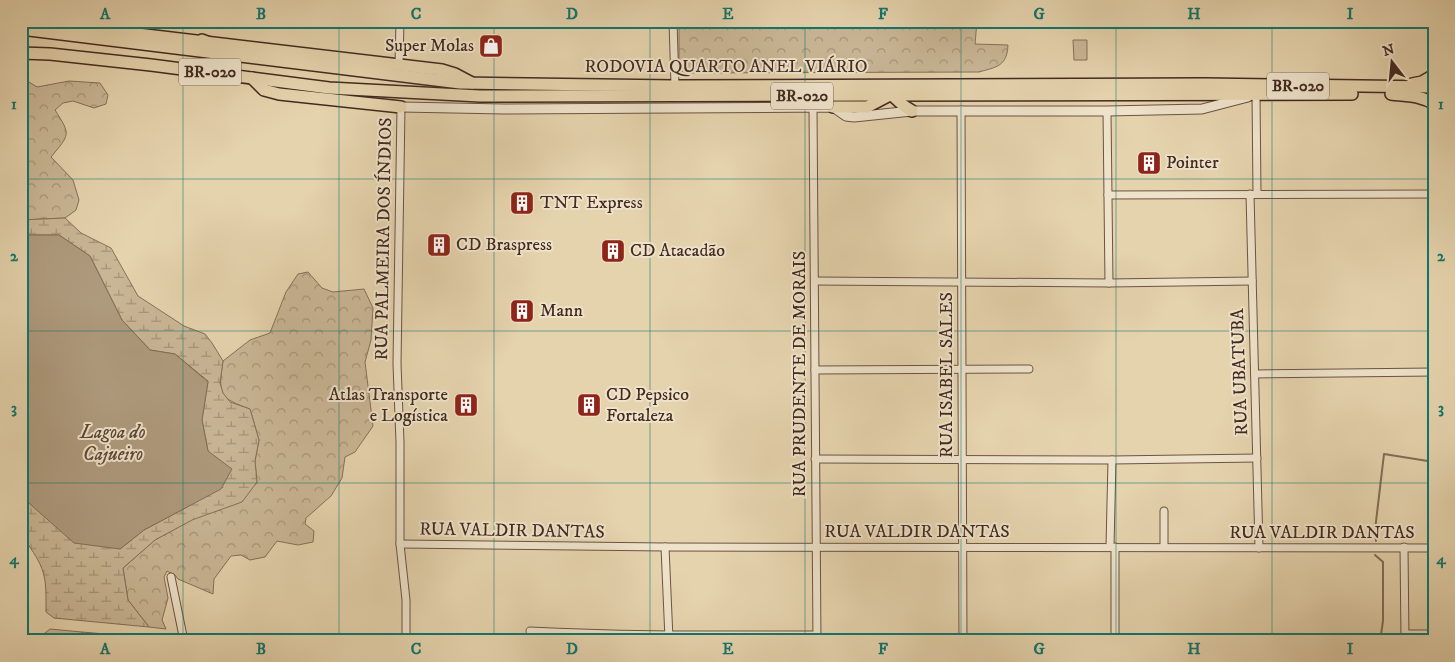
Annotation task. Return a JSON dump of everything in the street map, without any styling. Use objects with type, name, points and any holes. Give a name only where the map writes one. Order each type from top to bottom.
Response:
[{"type":"main road","name":"BR-020","points":[[28,21],[90,25],[399,70]]},
{"type":"main road","name":"RODOVIA QUARTO ANEL VIÁRIO","points":[[21,29],[247,58],[399,70],[472,83],[675,86],[1205,84],[1434,94]]},
{"type":"main road","points":[[202,40],[247,58]]},
{"type":"main road","name":"RODOVIA QUARTO ANEL VIÁRIO","points":[[21,53],[50,54],[329,88],[480,96],[1255,95],[1391,91],[1434,87]]},
{"type":"main road","points":[[399,70],[399,93]]},
{"type":"main road","points":[[1391,91],[1422,82],[1434,75]]},
{"type":"main road","points":[[252,78],[264,90],[279,94],[401,107]]},
{"type":"main road","points":[[1391,91],[1416,96],[1434,104]]},
{"type":"main road","points":[[833,108],[867,107],[890,96],[912,111]]},
{"type":"street","points":[[399,70],[400,21]]},
{"type":"street","points":[[673,21],[675,86]]},
{"type":"street","points":[[401,107],[485,109],[833,108],[846,116],[854,117],[912,111],[1107,111],[1206,108],[1255,95]]},
{"type":"street","name":"RUA UBATUBA","points":[[1255,95],[1252,281],[1259,548]]},
{"type":"street","name":"RUA PALMEIRA DOS ÍNDIOS","points":[[401,107],[397,364],[400,442],[400,544],[406,600],[406,641]]},
{"type":"street","name":"RUA PRUDENTE DE MORAIS","points":[[813,108],[817,638]]},
{"type":"street","name":"RUA ISABEL SALES","points":[[961,110],[963,641]]},
{"type":"street","points":[[1107,111],[1109,283]]},
{"type":"street","points":[[1108,195],[1434,194]]},
{"type":"street","points":[[815,281],[1109,283],[1252,281]]},
{"type":"street","points":[[815,370],[1029,369]]},
{"type":"street","points":[[1255,374],[1434,372]]},
{"type":"street","points":[[815,459],[1112,460],[1257,458]]},
{"type":"street","points":[[1112,460],[1115,641]]},
{"type":"street","points":[[1164,511],[1164,548]]},
{"type":"street","name":"RUA VALDIR DANTAS","points":[[400,544],[665,547],[1434,548]]},
{"type":"street","points":[[665,547],[670,638]]},
{"type":"street","points":[[1404,547],[1406,637],[1434,634]]},
{"type":"street","points":[[171,577],[184,641]]},
{"type":"street","points":[[530,631],[670,638],[817,638]]},
{"type":"green space","points":[[679,21],[977,21],[975,44],[1008,45],[1006,57],[1000,64],[979,72],[679,73]]},
{"type":"green space","points":[[1073,40],[1087,40],[1087,60],[1074,60]]},
{"type":"green space","points":[[21,77],[37,87],[69,81],[100,83],[108,95],[106,104],[94,108],[73,101],[63,103],[55,110],[64,125],[66,134],[65,139],[51,157],[73,180],[79,200],[76,210],[65,218],[21,220]]},
{"type":"green space","points":[[65,218],[81,233],[111,248],[138,296],[184,326],[205,334],[223,361],[220,383],[223,393],[230,402],[250,409],[259,440],[255,461],[257,482],[242,502],[192,520],[155,540],[123,568],[128,600],[149,627],[54,618],[46,612],[45,583],[42,568],[27,543],[21,542],[21,496],[32,505],[120,549],[144,530],[189,506],[208,451],[202,420],[208,381],[175,354],[150,350],[122,320],[90,256],[59,235],[21,235],[21,220]]},
{"type":"green space","points":[[308,272],[322,288],[333,292],[364,289],[373,308],[371,340],[365,362],[373,426],[355,452],[345,457],[342,478],[331,496],[306,518],[305,524],[314,531],[313,542],[298,545],[277,541],[265,557],[250,560],[241,555],[231,556],[214,579],[213,594],[178,579],[167,571],[164,577],[168,598],[162,620],[166,629],[149,627],[128,600],[123,568],[155,540],[257,483],[255,461],[259,440],[250,409],[232,401],[223,393],[221,381],[223,361],[250,340],[270,333],[286,292],[298,274]]},
{"type":"green space","points":[[50,629],[82,632],[76,641],[35,641]]},
{"type":"water","name":"Lagoa do Cajueiro","points":[[21,235],[59,235],[90,256],[122,320],[150,350],[175,354],[208,382],[202,420],[208,451],[232,469],[221,489],[144,530],[120,549],[74,543],[21,496]]},
{"type":"water","points":[[82,632],[128,636],[130,641],[76,641]]},
{"type":"waterway","points":[[1376,541],[1375,530],[1384,454],[1434,462]]},
{"type":"waterway","points":[[1375,555],[1383,562],[1383,621],[1380,641]]},
{"type":"place","name":"Super Molas","points":[[491,46]]},
{"type":"place","name":"Pointer","points":[[1149,163]]},
{"type":"place","name":"TNT Express","points":[[522,203]]},
{"type":"place","name":"CD Braspress","points":[[439,245]]},
{"type":"place","name":"CD Atacadão","points":[[613,251]]},
{"type":"place","name":"Mann","points":[[522,311]]},
{"type":"place","name":"Atlas Transporte e Logística","points":[[466,405]]},
{"type":"place","name":"CD Pepsico Fortaleza","points":[[589,405]]}]
